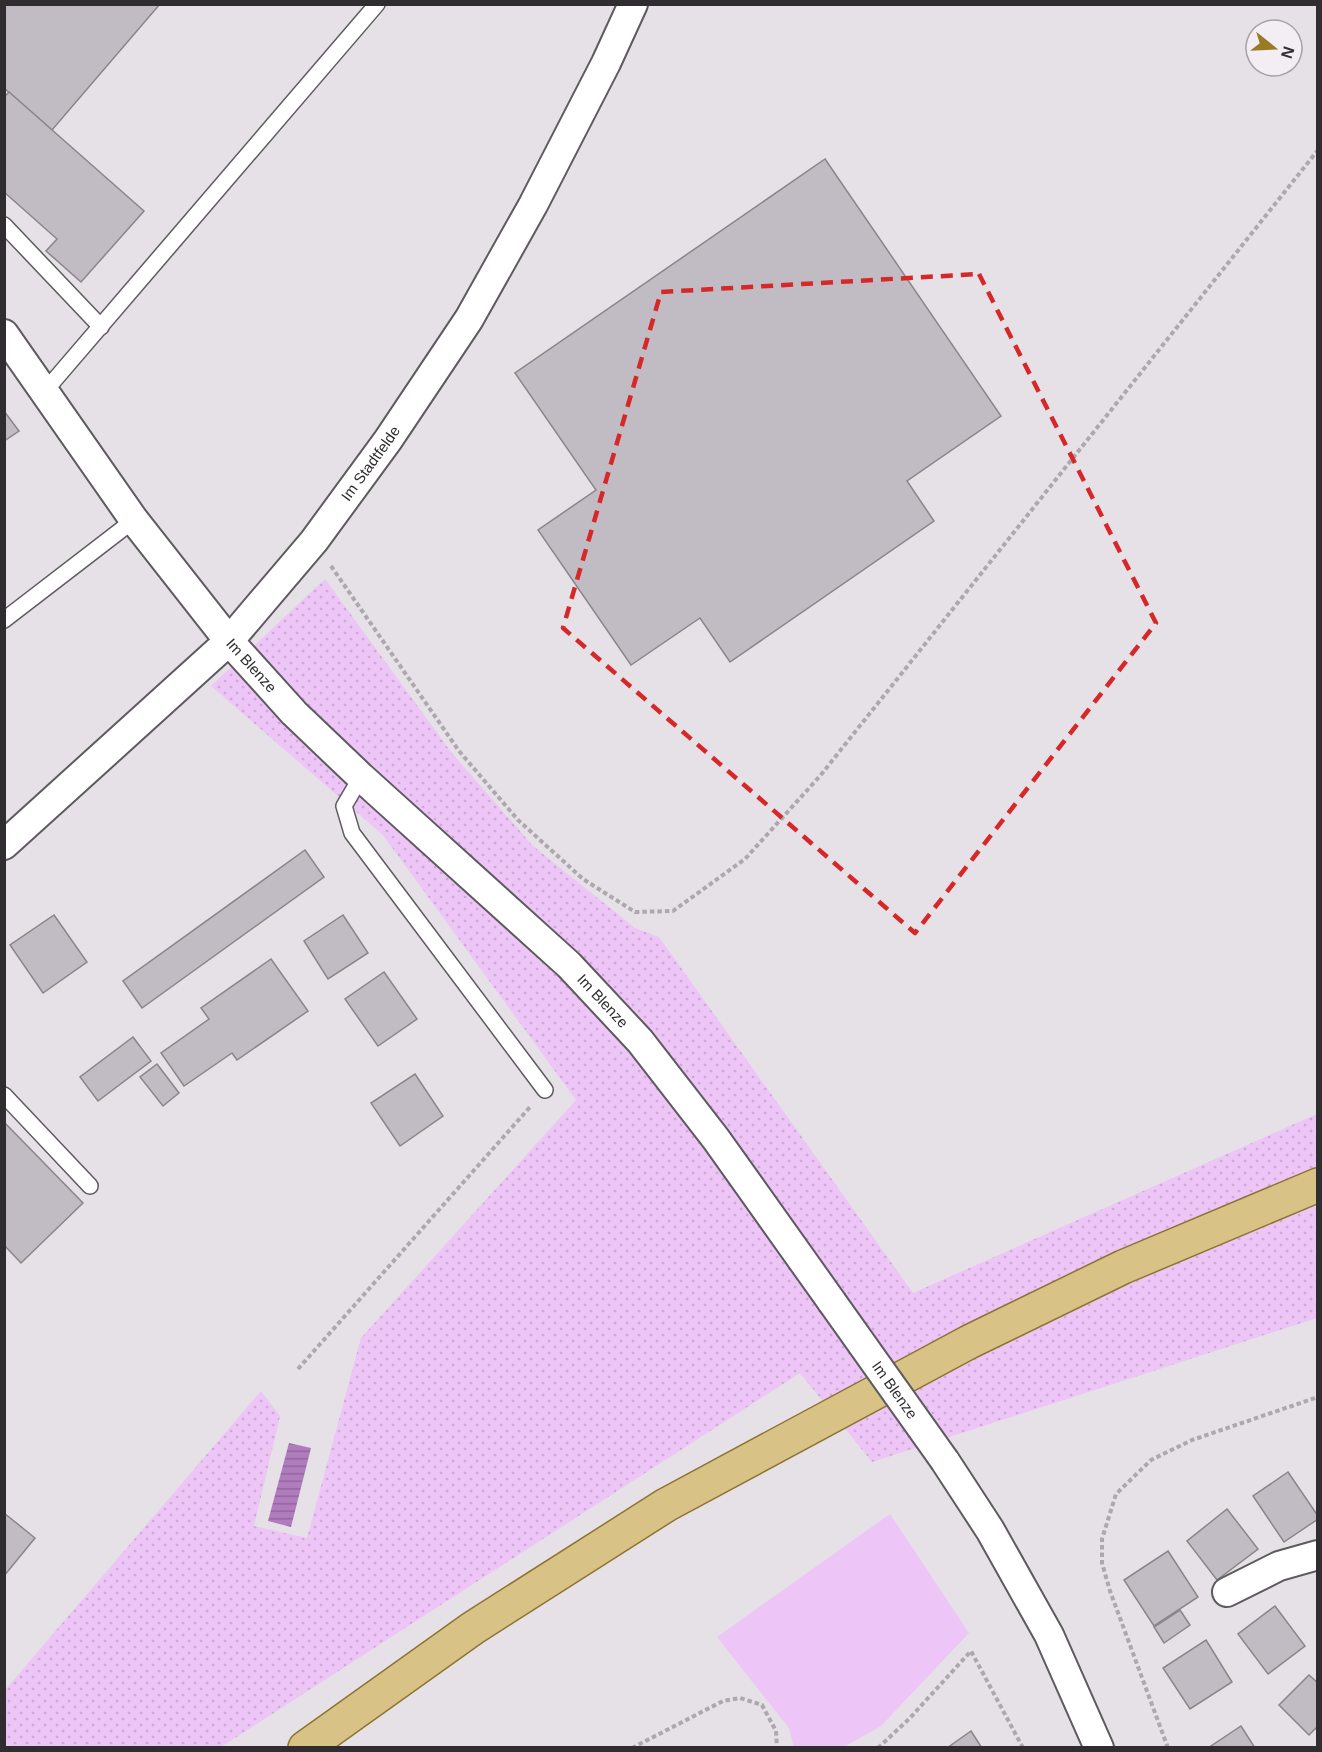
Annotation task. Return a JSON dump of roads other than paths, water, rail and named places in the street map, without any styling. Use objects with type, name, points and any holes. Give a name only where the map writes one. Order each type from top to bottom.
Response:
[{"type":"main road","points":[[305,1748],[473,1628],[666,1504],[969,1342],[1123,1267],[1317,1185]]},
{"type":"street","name":"Im Stadtfelde","points":[[4,844],[229,641],[314,541],[388,440],[469,319],[533,205],[606,63],[633,4]]},
{"type":"street","name":"Im Blenze","points":[[4,334],[134,520],[229,641],[294,713],[361,777],[569,965],[640,1041],[716,1139],[945,1461],[990,1530],[1048,1635],[1099,1748]]},
{"type":"street","points":[[1227,1592],[1279,1566],[1317,1555]]},
{"type":"lane","points":[[45,391],[377,4]]},
{"type":"lane","points":[[4,225],[101,327]]},
{"type":"lane","points":[[4,620],[134,520]]},
{"type":"lane","points":[[361,777],[344,806],[352,833],[545,1090]]},
{"type":"lane","points":[[4,1095],[90,1186]]}]
